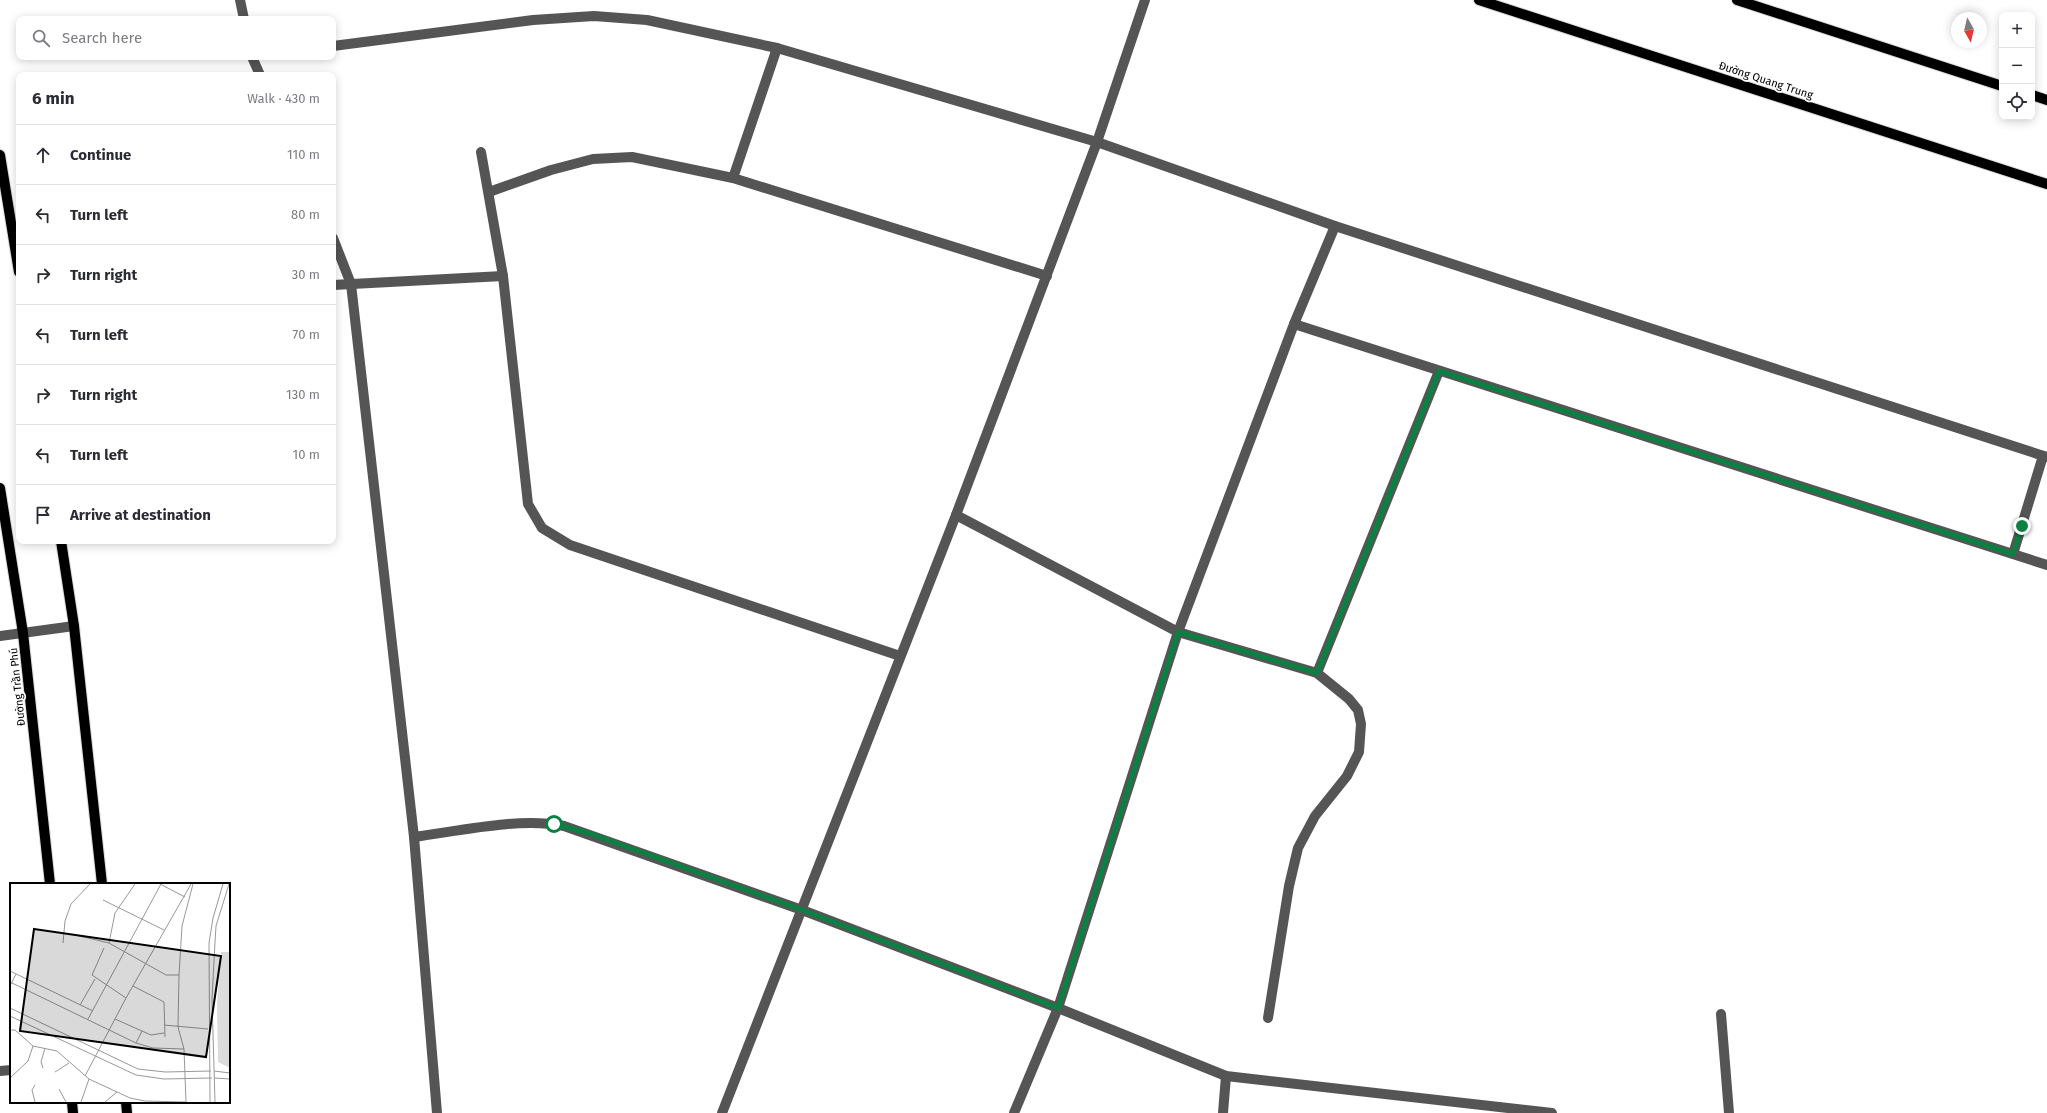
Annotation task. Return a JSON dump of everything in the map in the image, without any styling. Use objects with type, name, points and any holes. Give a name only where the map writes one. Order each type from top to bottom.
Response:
[{"type":"main road","name":"Đường Quang Trung","points":[[1479,0],[2047,184]]},
{"type":"main road","points":[[1737,0],[1999,85]]},
{"type":"main road","points":[[2035,96],[2047,100]]},
{"type":"main road","points":[[0,156],[16,254]]},
{"type":"main road","name":"Đường Trần Phú","points":[[0,488],[23,633],[50,883]]},
{"type":"main road","points":[[61,544],[74,626],[102,883]]},
{"type":"main road","points":[[72,1103],[74,1113]]},
{"type":"main road","points":[[126,1103],[128,1113]]},
{"type":"street","points":[[240,0],[243,16]]},
{"type":"street","points":[[722,1113],[956,515],[1047,276],[1097,142],[1145,0]]},
{"type":"street","points":[[336,46],[533,20],[594,16],[647,20],[777,48],[1097,142],[1335,226],[2045,457],[2013,554]]},
{"type":"street","points":[[733,178],[777,48]]},
{"type":"street","points":[[253,60],[259,72]]},
{"type":"street","points":[[480,152],[489,192],[503,276],[528,504],[542,528],[570,545],[900,656]]},
{"type":"street","points":[[489,192],[551,170],[593,159],[624,158],[663,162],[733,178],[1047,276]]},
{"type":"street","points":[[1014,1113],[1058,1008],[1178,632],[1294,324],[1335,226]]},
{"type":"street","points":[[336,246],[351,284],[414,837],[437,1113]]},
{"type":"street","points":[[336,285],[503,276]]},
{"type":"street","points":[[1294,324],[2047,565]]},
{"type":"street","points":[[1317,673],[1439,371]]},
{"type":"street","points":[[956,515],[1178,632],[1317,673],[1348,699],[1358,710],[1361,724],[1358,752],[1347,776],[1315,816],[1298,848],[1289,886],[1268,1018]]},
{"type":"street","points":[[0,636],[74,626]]},
{"type":"street","points":[[414,837],[525,822],[545,822],[588,833],[802,910],[1058,1008],[1226,1076],[1552,1113]]},
{"type":"street","points":[[1721,1014],[1729,1113]]},
{"type":"street","points":[[0,1071],[10,1070]]},
{"type":"street","points":[[1223,1113],[1226,1076]]},
{"type":"route","points":[[554,824],[588,833],[802,910],[1058,1008],[1178,632],[1317,673],[1439,371],[2013,554],[2022,526]]}]
